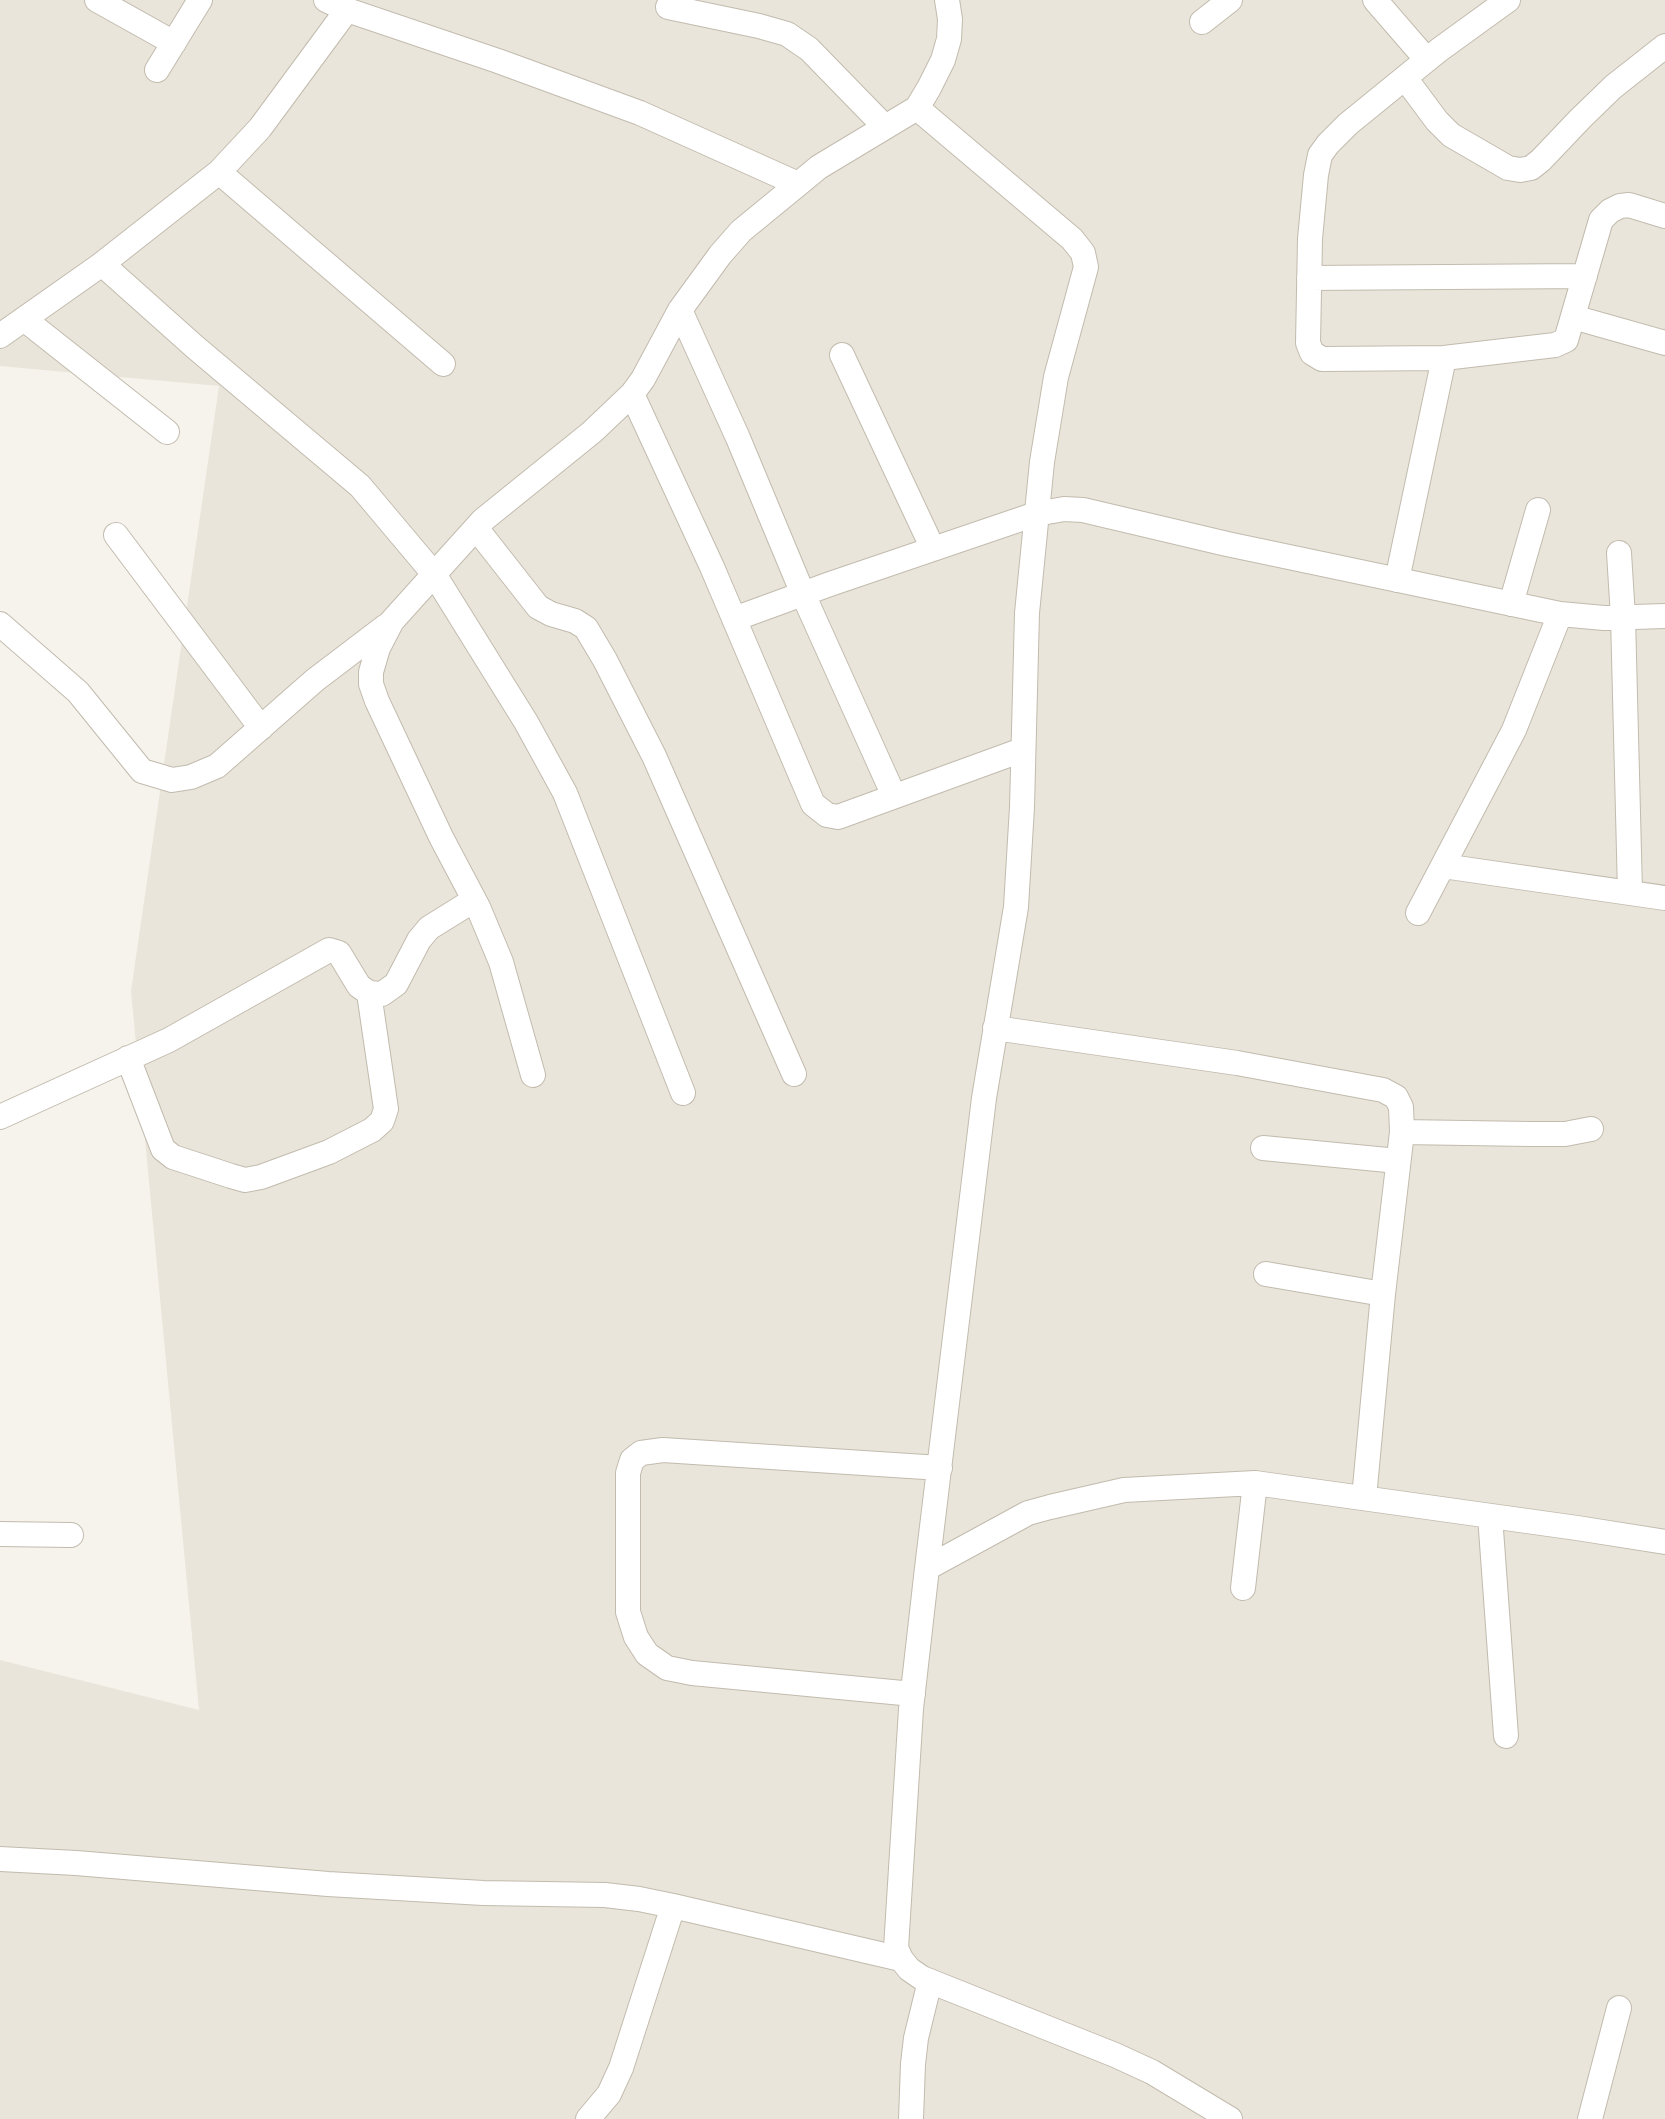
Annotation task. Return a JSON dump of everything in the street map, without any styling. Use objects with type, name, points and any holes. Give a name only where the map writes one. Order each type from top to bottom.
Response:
[{"type":"street","points":[[97,0],[174,43]]},
{"type":"street","points":[[157,70],[200,0]]},
{"type":"street","points":[[0,624],[78,692],[142,771],[172,780],[191,777],[218,766],[315,680],[392,621],[476,528],[592,432],[632,394],[643,379],[680,310],[720,255],[741,232],[818,167],[917,108],[943,60],[949,39],[947,0]]},
{"type":"street","points":[[1202,22],[1230,0]]},
{"type":"street","points":[[1375,0],[1427,60]]},
{"type":"street","points":[[1508,0],[1427,60],[1348,124],[1320,155],[1315,175],[1311,226],[1308,343],[1312,353],[1322,359],[1444,358],[1555,345],[1566,340],[1601,220],[1610,211],[1629,205],[1665,216]]},
{"type":"street","points":[[0,336],[102,264],[219,172],[260,128],[336,5],[640,113],[799,184]]},
{"type":"street","points":[[668,8],[787,34],[809,49],[886,127]]},
{"type":"street","points":[[1405,78],[1437,121],[1451,135],[1508,168],[1520,170],[1531,168],[1541,160],[1614,87],[1665,46]]},
{"type":"street","points":[[917,108],[1073,239],[1083,253],[1086,267],[1056,377],[1042,462],[1027,613],[1022,807],[1016,907],[984,1098],[927,1568],[913,1695],[896,1948],[909,1969],[930,1981],[1115,2054],[1230,2119]]},
{"type":"street","points":[[219,172],[443,364]]},
{"type":"street","points":[[102,264],[195,347],[360,486],[434,574],[526,722],[565,793],[683,1093]]},
{"type":"street","points":[[1309,278],[1585,276]]},
{"type":"street","points":[[680,310],[894,796]]},
{"type":"street","points":[[1573,317],[1665,343]]},
{"type":"street","points":[[24,319],[167,432]]},
{"type":"street","points":[[842,355],[933,549]]},
{"type":"street","points":[[1397,580],[1444,358]]},
{"type":"street","points":[[632,394],[813,804],[827,815],[838,817],[1022,750]]},
{"type":"street","points":[[734,620],[1037,514],[1064,509],[1083,510],[1227,544],[1560,614],[1604,618],[1665,616]]},
{"type":"street","points":[[1511,604],[1538,510]]},
{"type":"street","points":[[476,528],[538,607],[586,628],[605,660],[654,756],[793,1074]]},
{"type":"street","points":[[116,535],[261,728]]},
{"type":"street","points":[[1619,553],[1630,892]]},
{"type":"street","points":[[1418,913],[1514,730],[1560,614]]},
{"type":"street","points":[[392,621],[378,648],[371,672],[371,684],[501,962],[533,1075]]},
{"type":"street","points":[[1443,866],[1665,898]]},
{"type":"street","points":[[0,1116],[170,1040],[329,950],[339,953],[359,986],[369,993],[382,994],[396,984],[419,940],[429,928],[474,900]]},
{"type":"street","points":[[128,1058],[163,1149],[173,1157],[230,1176],[245,1180],[261,1177],[329,1152],[372,1130],[382,1121],[386,1109],[369,993]]},
{"type":"street","points":[[995,1028],[1237,1063],[1383,1090],[1396,1097],[1401,1107],[1402,1132],[1383,1294],[1364,1498]]},
{"type":"street","points":[[1402,1132],[1530,1134],[1591,1129]]},
{"type":"street","points":[[1263,1148],[1398,1161]]},
{"type":"street","points":[[1266,1274],[1383,1294]]},
{"type":"street","points":[[913,1695],[692,1673],[667,1668],[647,1654],[636,1637],[628,1612],[628,1473],[632,1460],[641,1453],[663,1450],[940,1468]]},
{"type":"street","points":[[927,1568],[1028,1513],[1049,1507],[1124,1490],[1255,1483],[1665,1542]]},
{"type":"street","points":[[1243,1588],[1255,1483]]},
{"type":"street","points":[[1490,1516],[1506,1736]]},
{"type":"street","points":[[0,1534],[71,1535]]},
{"type":"street","points":[[0,1859],[328,1884],[605,1895],[673,1906],[901,1959]]},
{"type":"street","points":[[588,2119],[609,2094],[621,2068],[673,1906]]},
{"type":"street","points":[[911,2119],[914,2051],[930,1981]]},
{"type":"street","points":[[1590,2119],[1619,2008]]},
{"type":"shaded area","points":[[0,0],[1665,0],[1665,2119],[0,2119],[0,1660],[199,1710],[131,991],[219,386],[0,366]]}]
